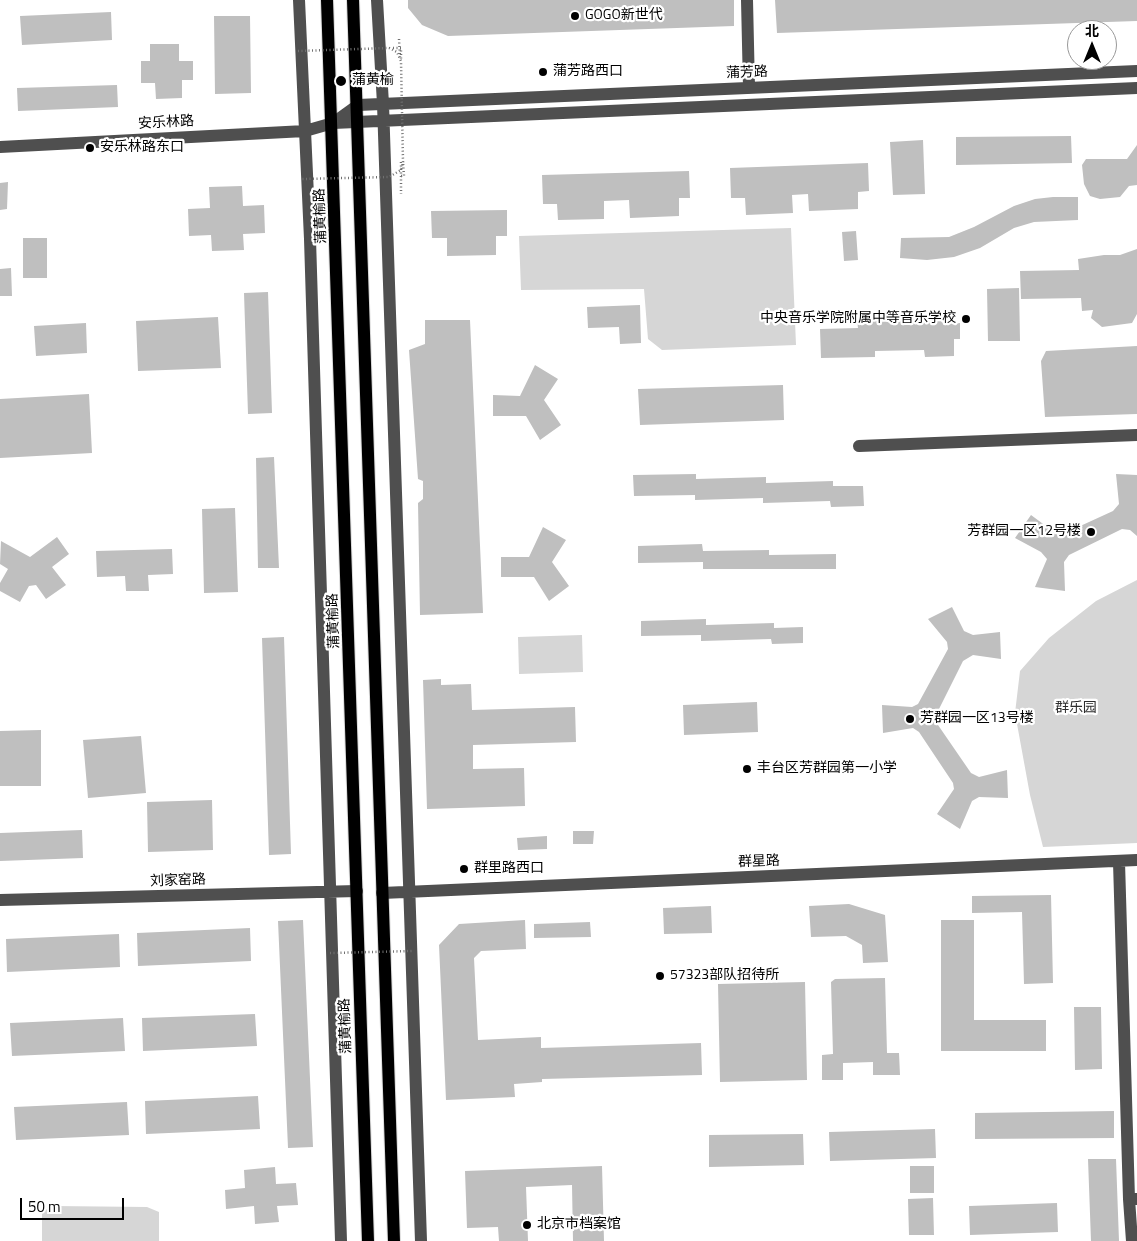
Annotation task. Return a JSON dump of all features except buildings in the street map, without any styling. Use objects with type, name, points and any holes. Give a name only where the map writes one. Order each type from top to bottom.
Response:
[{"type":"main road","name":"蒲黄榆路","points":[[327,0],[333,123],[368,1241]]},
{"type":"main road","points":[[353,0],[358,105],[394,1241]]},
{"type":"street","points":[[300,0],[312,288],[341,1241]]},
{"type":"street","points":[[377,0],[383,121],[421,1241]]},
{"type":"street","points":[[747,0],[749,88]]},
{"type":"street","name":"蒲芳路","points":[[358,105],[1137,70]]},
{"type":"street","points":[[333,123],[1137,88]]},
{"type":"street","points":[[333,123],[358,105]]},
{"type":"street","name":"安乐林路","points":[[0,147],[305,130],[333,123]]},
{"type":"street","points":[[859,446],[1137,435]]},
{"type":"street","name":"群星路","points":[[382,894],[1137,860]]},
{"type":"street","points":[[1119,862],[1133,1199],[1132,1241]]},
{"type":"street","name":"刘家窑路","points":[[0,900],[357,891]]},
{"type":"path","points":[[398,38],[398,48],[401,48],[402,162],[404,176],[401,176],[401,194]]},
{"type":"path","points":[[389,48],[398,52],[401,60]]},
{"type":"path","points":[[298,51],[398,48]]},
{"type":"path","points":[[390,176],[399,172],[402,162]]},
{"type":"path","points":[[302,179],[401,176]]},
{"type":"path","points":[[330,953],[412,951]]},
{"type":"green space","points":[[791,228],[796,345],[662,350],[648,339],[644,289],[521,290],[519,236]]},
{"type":"green space","name":"群乐园","points":[[1137,580],[1137,843],[1043,847],[1030,795],[1015,713],[1020,671],[1049,638],[1096,601]]},
{"type":"green space","points":[[582,635],[583,672],[519,674],[518,637]]},
{"type":"green space","points":[[53,1206],[147,1207],[159,1212],[159,1241],[42,1241],[42,1212]]},
{"type":"place","name":"GOGO新世代","points":[[575,16]]},
{"type":"place","name":"蒲芳路西口","points":[[543,72]]},
{"type":"place","name":"蒲黄榆","points":[[341,81]]},
{"type":"place","name":"安乐林路东口","points":[[90,148]]},
{"type":"place","name":"中央音乐学院附属中等音乐学校","points":[[966,319]]},
{"type":"place","name":"芳群园一区12号楼","points":[[1091,532]]},
{"type":"place","name":"芳群园一区13号楼","points":[[910,719]]},
{"type":"place","name":"丰台区芳群园第一小学","points":[[747,769]]},
{"type":"place","name":"群里路西口","points":[[464,869]]},
{"type":"place","name":"57323部队招待所","points":[[660,976]]},
{"type":"place","name":"北京市档案馆","points":[[527,1225]]}]
